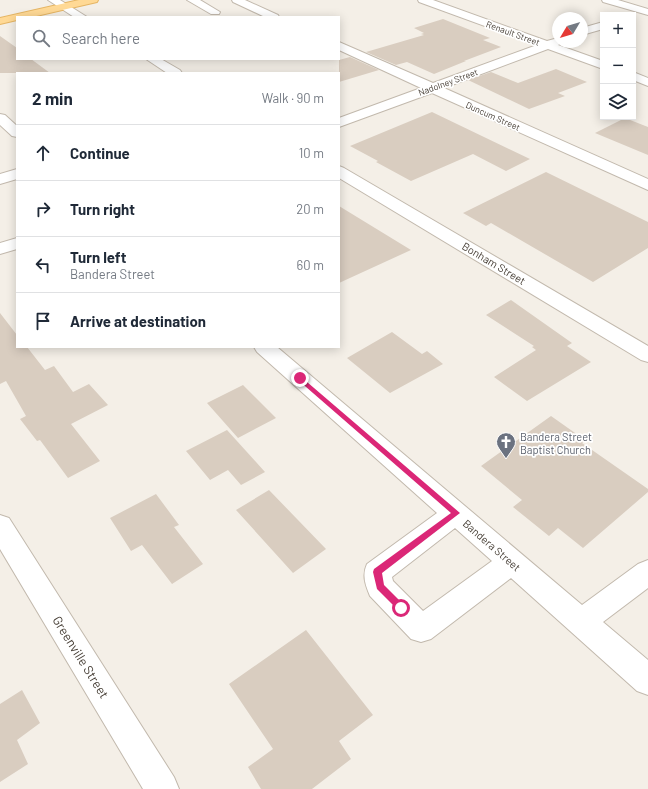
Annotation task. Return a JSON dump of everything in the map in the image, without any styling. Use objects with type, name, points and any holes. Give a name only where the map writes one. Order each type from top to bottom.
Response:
[{"type":"main road","points":[[21,16],[93,0]]},
{"type":"main road","points":[[0,21],[16,17]]},
{"type":"street","points":[[53,0],[80,16]]},
{"type":"street","points":[[192,0],[215,12]]},
{"type":"street","points":[[237,0],[272,16]]},
{"type":"street","name":"Renault Street","points":[[423,0],[552,43]]},
{"type":"street","points":[[608,0],[646,10]]},
{"type":"street","points":[[636,13],[646,10]]},
{"type":"street","points":[[588,30],[600,26]]},
{"type":"street","name":"Nadolney Street","points":[[340,123],[552,43]]},
{"type":"street","name":"Duncum Street","points":[[340,46],[648,185]]},
{"type":"street","name":"Renault Street","points":[[564,48],[600,65]]},
{"type":"street","points":[[154,60],[174,72]]},
{"type":"street","points":[[636,77],[648,82]]},
{"type":"street","points":[[0,118],[16,132]]},
{"type":"street","name":"Bonham Street","points":[[340,171],[648,355]]},
{"type":"street","points":[[0,179],[16,174]]},
{"type":"street","points":[[0,249],[16,243]]},
{"type":"street","name":"Bandera Street","points":[[265,348],[648,680]]},
{"type":"street","points":[[456,513],[377,572],[380,587],[421,629],[511,562]]},
{"type":"street","name":"Greenville Street","points":[[0,526],[162,789]]},
{"type":"street","points":[[581,622],[648,572]]},
{"type":"building","points":[[443,19],[490,38],[483,40],[501,47],[434,74],[407,62],[396,65],[366,52],[424,35],[421,34],[424,33],[414,28]]},
{"type":"building","points":[[0,36],[16,47],[16,60],[32,60],[49,72],[16,72],[0,73]]},
{"type":"building","points":[[350,57],[379,70],[340,82],[340,60]]},
{"type":"building","points":[[556,69],[587,82],[558,93],[565,96],[529,109],[468,80],[491,72],[518,83]]},
{"type":"building","points":[[432,112],[530,159],[506,171],[473,154],[411,181],[350,146]]},
{"type":"building","points":[[621,120],[630,120],[648,127],[648,155],[595,133]]},
{"type":"building","points":[[546,172],[648,222],[648,248],[593,282],[491,223],[486,226],[463,213]]},
{"type":"building","points":[[340,207],[411,250],[340,283]]},
{"type":"building","points":[[511,300],[572,343],[567,346],[591,362],[527,401],[494,377],[536,350],[532,347],[534,346],[486,315]]},
{"type":"building","points":[[0,313],[16,334],[16,348],[28,348],[45,370],[54,366],[73,392],[89,384],[108,405],[71,424],[100,461],[68,478],[40,440],[37,441],[20,419],[26,416],[6,381],[0,384]]},
{"type":"building","points":[[392,332],[422,354],[427,351],[443,364],[390,393],[347,358]]},
{"type":"building","points":[[243,385],[276,418],[238,438],[207,403]]},
{"type":"building","points":[[551,416],[585,440],[582,443],[648,489],[648,492],[583,548],[558,528],[549,536],[513,507],[522,500],[481,466]]},
{"type":"building","points":[[227,430],[265,472],[241,485],[228,470],[210,480],[186,451]]},
{"type":"building","points":[[269,490],[326,549],[293,573],[236,510]]},
{"type":"building","points":[[156,494],[179,525],[174,527],[203,564],[172,584],[142,545],[131,551],[110,518]]},
{"type":"building","points":[[306,630],[373,715],[339,741],[351,759],[312,789],[261,789],[248,767],[273,749],[229,684]]},
{"type":"building","points":[[22,690],[40,723],[17,740],[28,764],[0,782],[0,704]]},
{"type":"place","name":"Bandera Street Baptist Church","points":[[506,459]]},
{"type":"route","points":[[300,378],[456,513],[377,572],[380,587],[401,608]]}]
